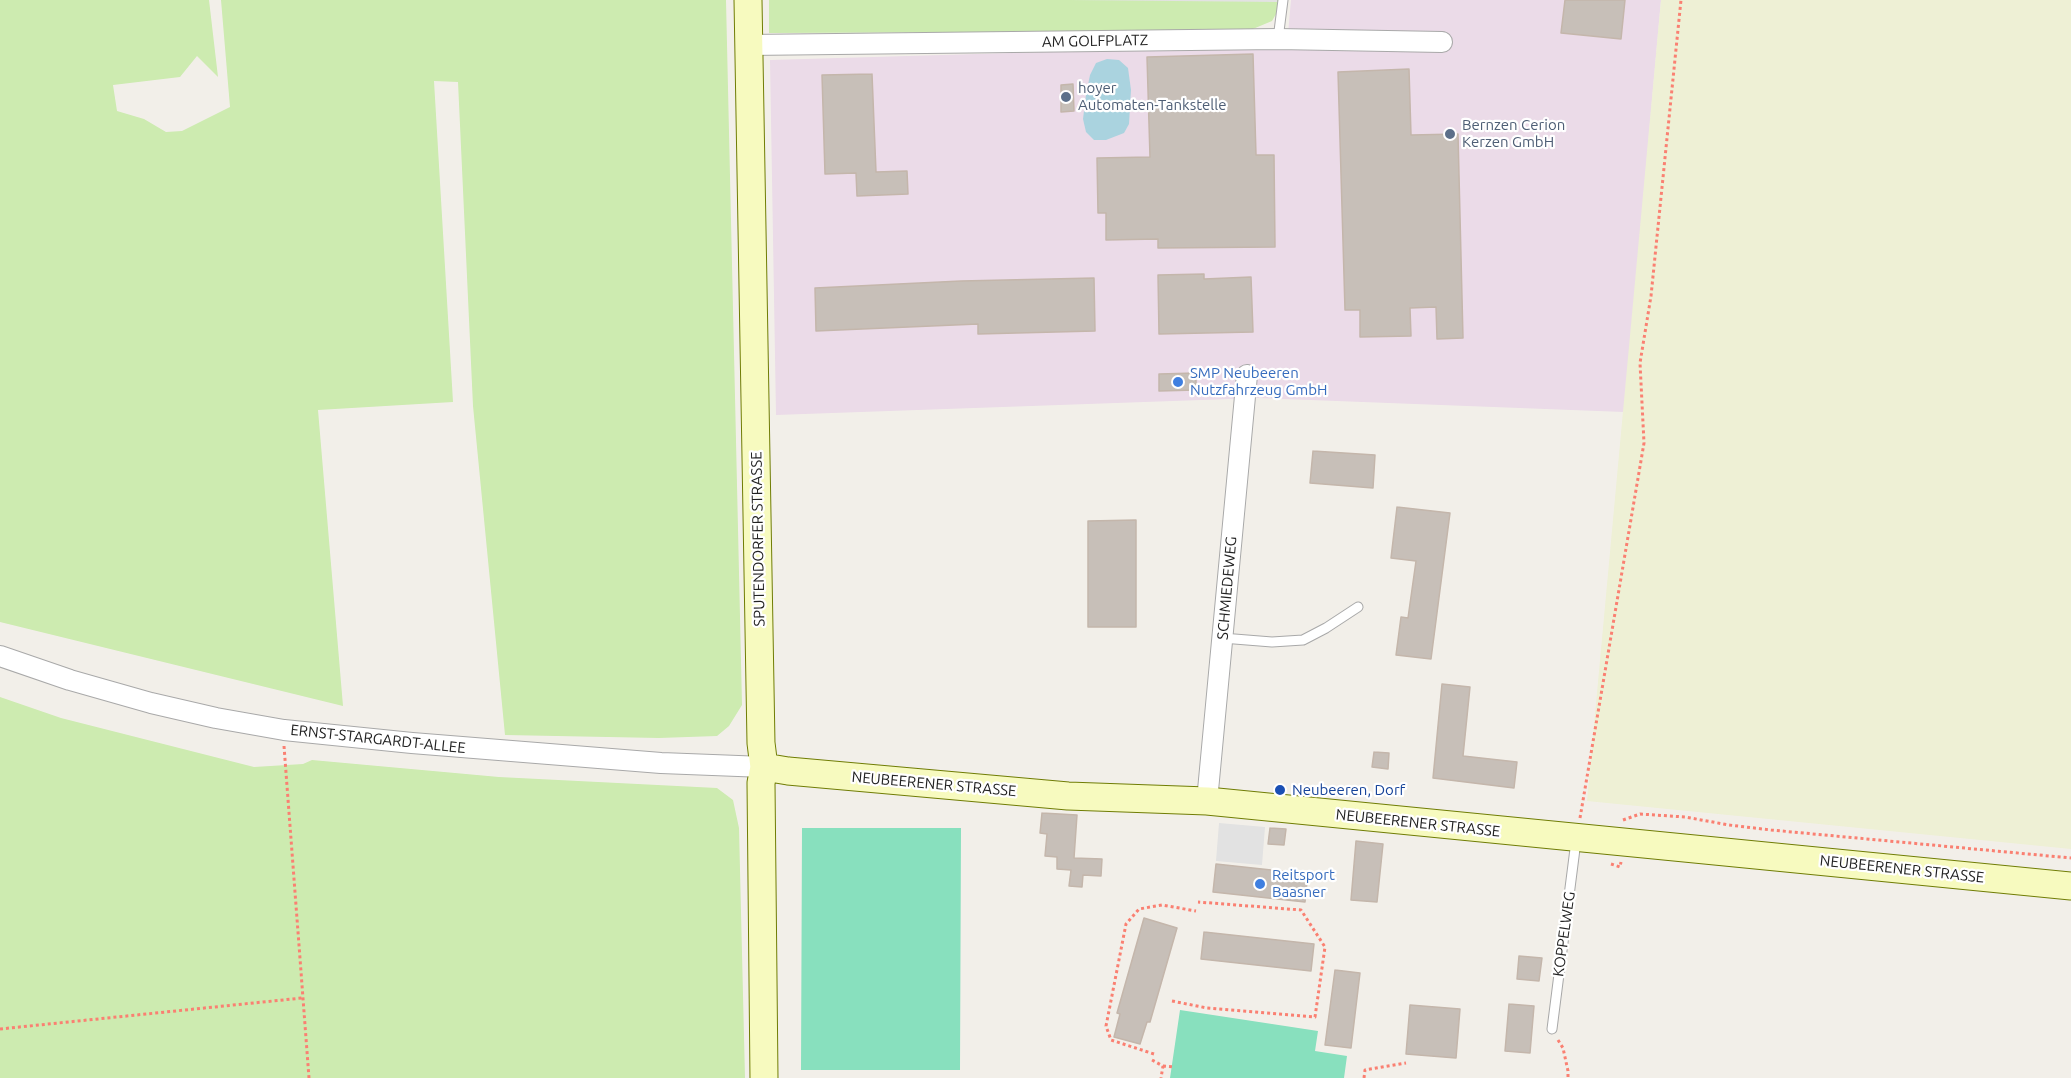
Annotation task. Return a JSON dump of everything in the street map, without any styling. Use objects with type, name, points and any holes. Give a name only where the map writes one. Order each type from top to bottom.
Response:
[{"type":"main road","name":"SPUTENDORFER STRASSE","points":[[748,0],[761,743],[764,767],[761,783],[764,1078]]},
{"type":"main road","name":"NEUBEERENER STRASSE","points":[[764,767],[1068,796],[1207,801],[2071,886]]},
{"type":"street","name":"AM GOLFPLATZ","points":[[748,45],[1278,39],[1442,42]]},
{"type":"street","name":"SCHMIEDEWEG","points":[[1207,801],[1247,375]]},
{"type":"street","name":"ERNST-STARGARDT-ALLEE","points":[[0,656],[70,680],[160,706],[284,730],[661,763],[764,767]]},
{"type":"lane","points":[[1278,39],[1283,0]]},
{"type":"lane","points":[[1222,638],[1272,642],[1303,640],[1358,607]]},
{"type":"lane","name":"KOPPELWEG","points":[[1552,1029],[1576,838]]},
{"type":"path","points":[[1576,838],[1644,442],[1640,363],[1652,296],[1681,0]]},
{"type":"path","points":[[284,730],[283,744],[309,1078]]},
{"type":"path","points":[[1626,819],[1640,814],[1685,817],[1771,830],[2071,858]]},
{"type":"path","points":[[1172,1000],[1207,1008],[1316,1017],[1325,947],[1301,910],[1198,902]]},
{"type":"path","points":[[1154,1054],[1111,1040],[1106,1026],[1126,924],[1139,909],[1162,905],[1196,912]]},
{"type":"path","points":[[0,1029],[302,998]]},
{"type":"path","points":[[1552,1029],[1563,1048],[1568,1078]]},
{"type":"path","points":[[1152,1060],[1174,1067]]},
{"type":"path","points":[[1364,1078],[1365,1070],[1406,1063]]},
{"type":"path","points":[[1161,1078],[1163,1065]]},
{"type":"shaded area","points":[[1070,0],[1277,0],[1277,2]]},
{"type":"shaded area","points":[[1291,0],[1661,0],[1624,412],[1258,398],[776,415],[770,60],[1287,45]]},
{"type":"shaded area","points":[[1219,823],[1265,827],[1262,865],[1216,861]]},
{"type":"green space","points":[[0,0],[209,0],[218,77],[197,56],[180,77],[113,85],[117,111],[144,119],[166,132],[182,131],[230,107],[221,0],[726,0],[742,705],[729,726],[717,736],[659,738],[505,735],[473,406],[458,82],[434,81],[453,402],[318,410],[343,706],[0,622]]},
{"type":"green space","points":[[769,0],[1281,0],[1280,7],[1272,21],[1248,31],[769,33]]},
{"type":"green space","points":[[1661,0],[2071,0],[2071,849],[1587,801]]},
{"type":"green space","points":[[0,697],[61,718],[254,767],[303,764],[312,760],[499,777],[717,788],[733,800],[739,828],[745,1078],[0,1078]]},
{"type":"green space","points":[[802,828],[961,828],[960,1070],[801,1070]]},
{"type":"green space","points":[[1180,1010],[1318,1031],[1315,1051],[1347,1056],[1344,1078],[1170,1078]]},
{"type":"water","points":[[1107,59],[1119,60],[1128,68],[1131,90],[1129,124],[1124,133],[1106,140],[1094,140],[1086,132],[1083,119],[1086,95],[1090,75],[1096,63]]},
{"type":"building","points":[[1565,0],[1625,0],[1621,39],[1561,33]]},
{"type":"building","points":[[1253,54],[1256,155],[1274,155],[1275,247],[1158,248],[1158,239],[1106,240],[1106,213],[1098,213],[1097,158],[1150,157],[1147,57]]},
{"type":"building","points":[[1409,69],[1411,135],[1458,134],[1463,338],[1437,339],[1436,307],[1410,308],[1411,336],[1360,337],[1360,310],[1345,310],[1338,72]]},
{"type":"building","points":[[872,74],[876,172],[907,171],[908,194],[857,196],[856,173],[825,174],[822,75]]},
{"type":"building","points":[[1073,84],[1074,111],[1061,112],[1061,85]]},
{"type":"building","points":[[1204,274],[1204,279],[1251,277],[1253,332],[1159,334],[1158,275]]},
{"type":"building","points":[[1094,278],[1095,331],[978,334],[978,324],[816,331],[815,288]]},
{"type":"building","name":"SMP Neubeeren Nutzfahrzeug GmbH","points":[[1196,373],[1196,390],[1159,391],[1159,374]]},
{"type":"building","points":[[1313,451],[1375,455],[1373,488],[1310,483]]},
{"type":"building","points":[[1397,507],[1450,513],[1431,659],[1396,655],[1401,617],[1408,618],[1416,561],[1391,558]]},
{"type":"building","points":[[1136,520],[1136,627],[1088,627],[1088,521]]},
{"type":"building","points":[[1442,684],[1470,687],[1463,756],[1517,762],[1514,788],[1433,778]]},
{"type":"building","points":[[1374,752],[1389,753],[1388,769],[1372,767]]},
{"type":"building","points":[[1042,813],[1077,815],[1074,858],[1102,859],[1101,876],[1083,875],[1082,887],[1069,886],[1071,870],[1057,869],[1057,857],[1045,856],[1047,834],[1040,833]]},
{"type":"building","points":[[1270,828],[1286,829],[1284,845],[1268,844]]},
{"type":"building","points":[[1356,841],[1383,844],[1377,902],[1351,900]]},
{"type":"building","points":[[1216,864],[1308,874],[1305,902],[1213,892]]},
{"type":"building","points":[[1144,918],[1177,928],[1150,1022],[1147,1022],[1140,1044],[1114,1037],[1120,1014],[1117,1013]]},
{"type":"building","points":[[1204,932],[1314,944],[1311,971],[1201,959]]},
{"type":"building","points":[[1519,956],[1542,958],[1539,981],[1517,979]]},
{"type":"building","points":[[1335,970],[1360,973],[1351,1048],[1325,1045]]},
{"type":"building","points":[[1509,1004],[1534,1006],[1530,1053],[1505,1051]]},
{"type":"building","points":[[1410,1005],[1460,1009],[1456,1058],[1406,1054]]},
{"type":"place","name":"hoyer Automaten-Tankstelle","points":[[1066,97]]},
{"type":"place","name":"Bernzen Cerion Kerzen GmbH","points":[[1450,134]]},
{"type":"place","name":"SMP Neubeeren Nutzfahrzeug GmbH","points":[[1178,382]]},
{"type":"place","name":"Neubeeren, Dorf","points":[[1280,790]]},
{"type":"place","name":"Reitsport Baasner","points":[[1260,884]]}]
